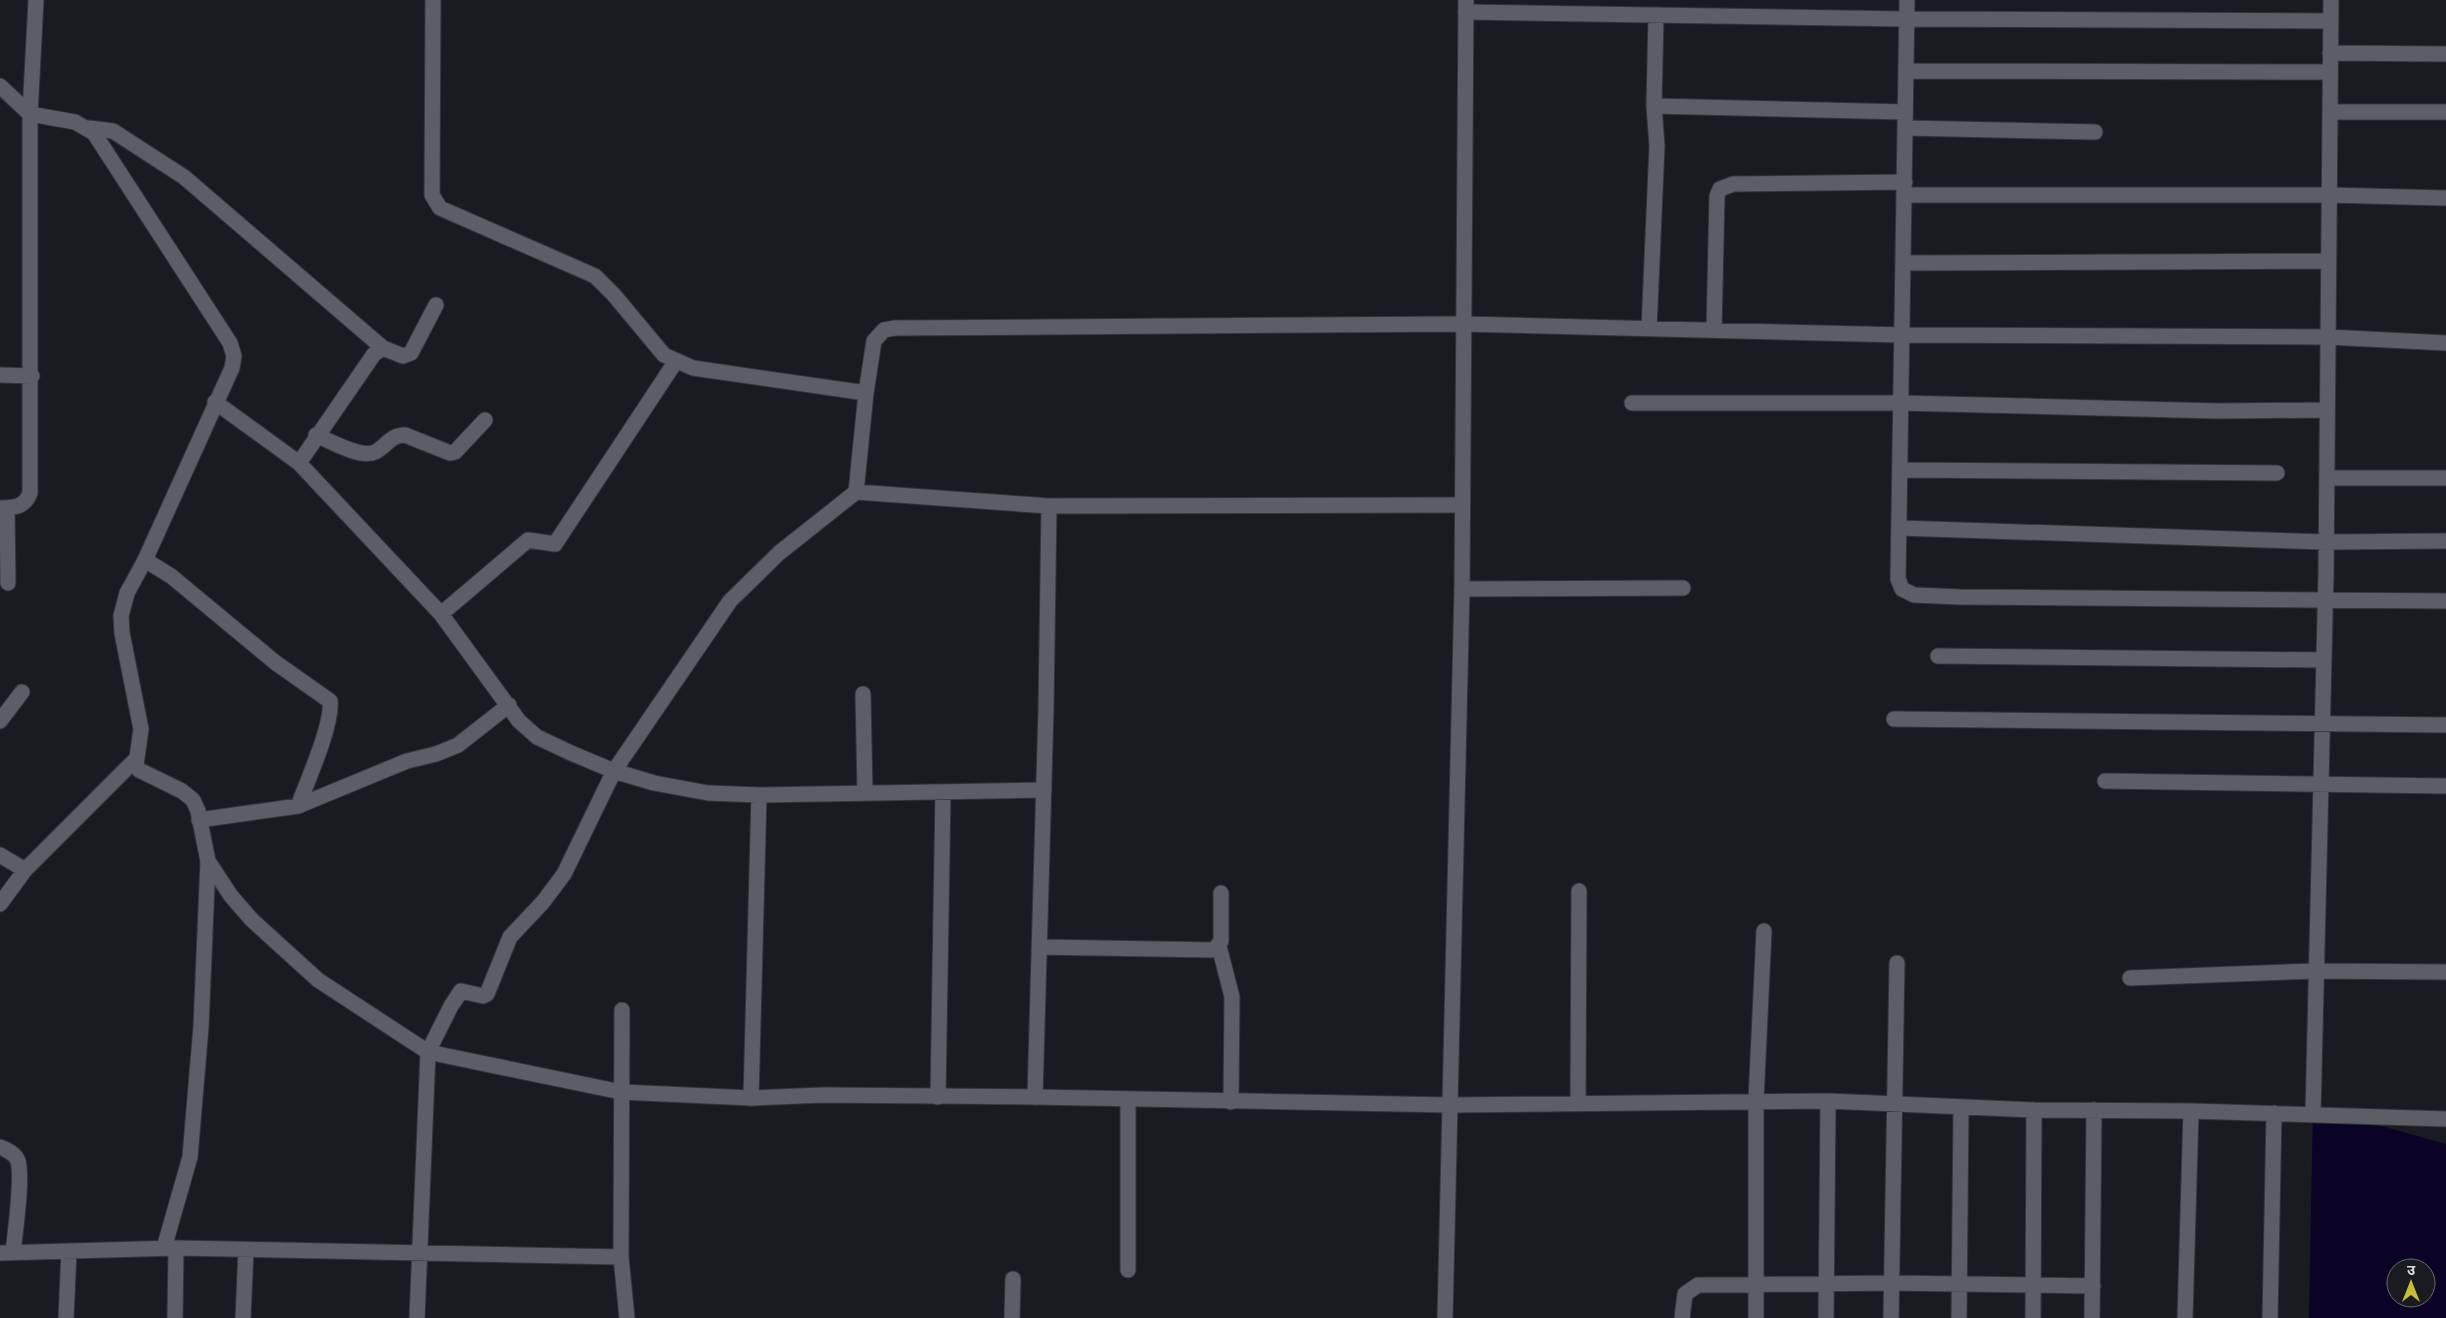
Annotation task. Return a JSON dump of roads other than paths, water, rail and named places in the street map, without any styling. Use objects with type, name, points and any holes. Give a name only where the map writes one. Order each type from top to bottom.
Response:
[{"type":"street","points":[[8,583],[4,508],[22,505],[27,502],[30,492],[32,376],[30,114],[36,0]]},
{"type":"street","points":[[433,0],[432,195],[440,208],[595,276],[609,289],[664,355],[676,361],[693,368],[866,392]]},
{"type":"street","points":[[1907,0],[1898,579],[1902,589],[1914,594],[1970,597],[2446,601]]},
{"type":"street","points":[[2313,1114],[2326,542],[2331,0]]},
{"type":"street","points":[[1445,1318],[1462,589],[1466,6],[1656,15],[1906,19],[2330,21]]},
{"type":"street","points":[[1649,328],[1657,146],[1654,106],[1656,15]]},
{"type":"street","points":[[2330,52],[2446,54]]},
{"type":"street","points":[[1907,70],[2330,72]]},
{"type":"street","points":[[0,86],[30,114],[75,122],[94,133],[230,343],[234,356],[232,368],[145,560],[127,593],[122,616],[122,633],[141,729],[136,765],[140,770],[182,791],[193,800],[208,861],[201,1027],[190,1157],[170,1248],[175,1318]]},
{"type":"street","points":[[1654,106],[1905,112]]},
{"type":"street","points":[[2330,112],[2446,112]]},
{"type":"street","points":[[88,128],[113,131],[184,177],[383,348],[403,356],[411,353],[436,305]]},
{"type":"street","points":[[1905,128],[2095,132]]},
{"type":"street","points":[[1714,330],[1717,196],[1720,189],[1732,184],[2446,198]]},
{"type":"street","points":[[1904,263],[2328,261]]},
{"type":"street","points":[[856,492],[866,392],[874,341],[884,330],[895,328],[1463,324],[1902,335],[2328,337],[2446,343]]},
{"type":"street","points":[[299,463],[316,435],[374,354],[383,348]]},
{"type":"street","points":[[441,614],[528,540],[555,544],[676,361]]},
{"type":"street","points":[[0,375],[32,376]]},
{"type":"street","points":[[215,402],[299,463],[441,614],[519,721],[536,737],[614,771],[654,783],[708,793],[759,796],[1044,790]]},
{"type":"street","points":[[1632,403],[1901,403],[2218,411],[2327,410]]},
{"type":"street","points":[[316,435],[358,453],[375,452],[393,437],[399,435],[405,435],[450,453],[455,452],[485,420]]},
{"type":"street","points":[[1900,470],[2277,473]]},
{"type":"street","points":[[2326,478],[2446,478]]},
{"type":"street","points":[[417,1318],[418,1253],[428,1052],[458,994],[464,991],[480,996],[487,994],[510,937],[543,902],[564,874],[614,771],[730,601],[779,553],[856,492],[1049,506],[1462,505]]},
{"type":"street","points":[[1035,1097],[1044,790],[1049,506]]},
{"type":"street","points":[[1900,528],[2326,542],[2446,542]]},
{"type":"street","points":[[145,560],[179,582],[276,663],[330,701],[331,709],[326,729],[298,806]]},
{"type":"street","points":[[1462,589],[1683,588]]},
{"type":"street","points":[[1938,656],[2324,660]]},
{"type":"street","points":[[0,721],[22,692]]},
{"type":"street","points":[[863,694],[865,793]]},
{"type":"street","points":[[199,820],[298,806],[399,764],[458,745],[509,705]]},
{"type":"street","points":[[1894,719],[2446,725]]},
{"type":"street","points":[[0,904],[25,870],[136,759]]},
{"type":"street","points":[[2105,781],[2446,786]]},
{"type":"street","points":[[938,1097],[943,792]]},
{"type":"street","points":[[751,1098],[759,796]]},
{"type":"street","points":[[0,855],[25,870]]},
{"type":"street","points":[[208,861],[231,896],[284,951],[318,980],[428,1052],[621,1092],[751,1098],[824,1095],[1035,1097],[1450,1105],[1756,1100],[1828,1101],[1961,1108],[2192,1111],[2446,1119]]},
{"type":"street","points":[[1578,1103],[1579,891]]},
{"type":"street","points":[[1040,947],[1199,952],[1214,950],[1221,941],[1220,893]]},
{"type":"street","points":[[1756,1318],[1756,1100],[1764,931]]},
{"type":"street","points":[[1219,946],[1232,997],[1231,1102]]},
{"type":"street","points":[[1891,1318],[1898,962]]},
{"type":"street","points":[[2130,978],[2315,971],[2446,972]]},
{"type":"street","points":[[622,1010],[621,1256],[627,1318]]},
{"type":"street","points":[[1128,1100],[1128,1270]]},
{"type":"street","points":[[1826,1318],[1828,1101]]},
{"type":"street","points":[[1959,1318],[1961,1108]]},
{"type":"street","points":[[2033,1318],[2034,1110]]},
{"type":"street","points":[[2092,1318],[2094,1110]]},
{"type":"street","points":[[2186,1318],[2192,1111]]},
{"type":"street","points":[[2270,1318],[2274,1113]]},
{"type":"street","points":[[0,1147],[13,1153],[18,1161],[19,1177],[7,1253],[170,1248],[621,1256]]},
{"type":"street","points":[[243,1318],[246,1250]]},
{"type":"street","points":[[66,1318],[69,1251]]},
{"type":"street","points":[[1012,1318],[1014,1279]]},
{"type":"street","points":[[1682,1318],[1685,1294],[1698,1285],[1756,1286],[1827,1282],[1892,1282],[2093,1286]]}]
